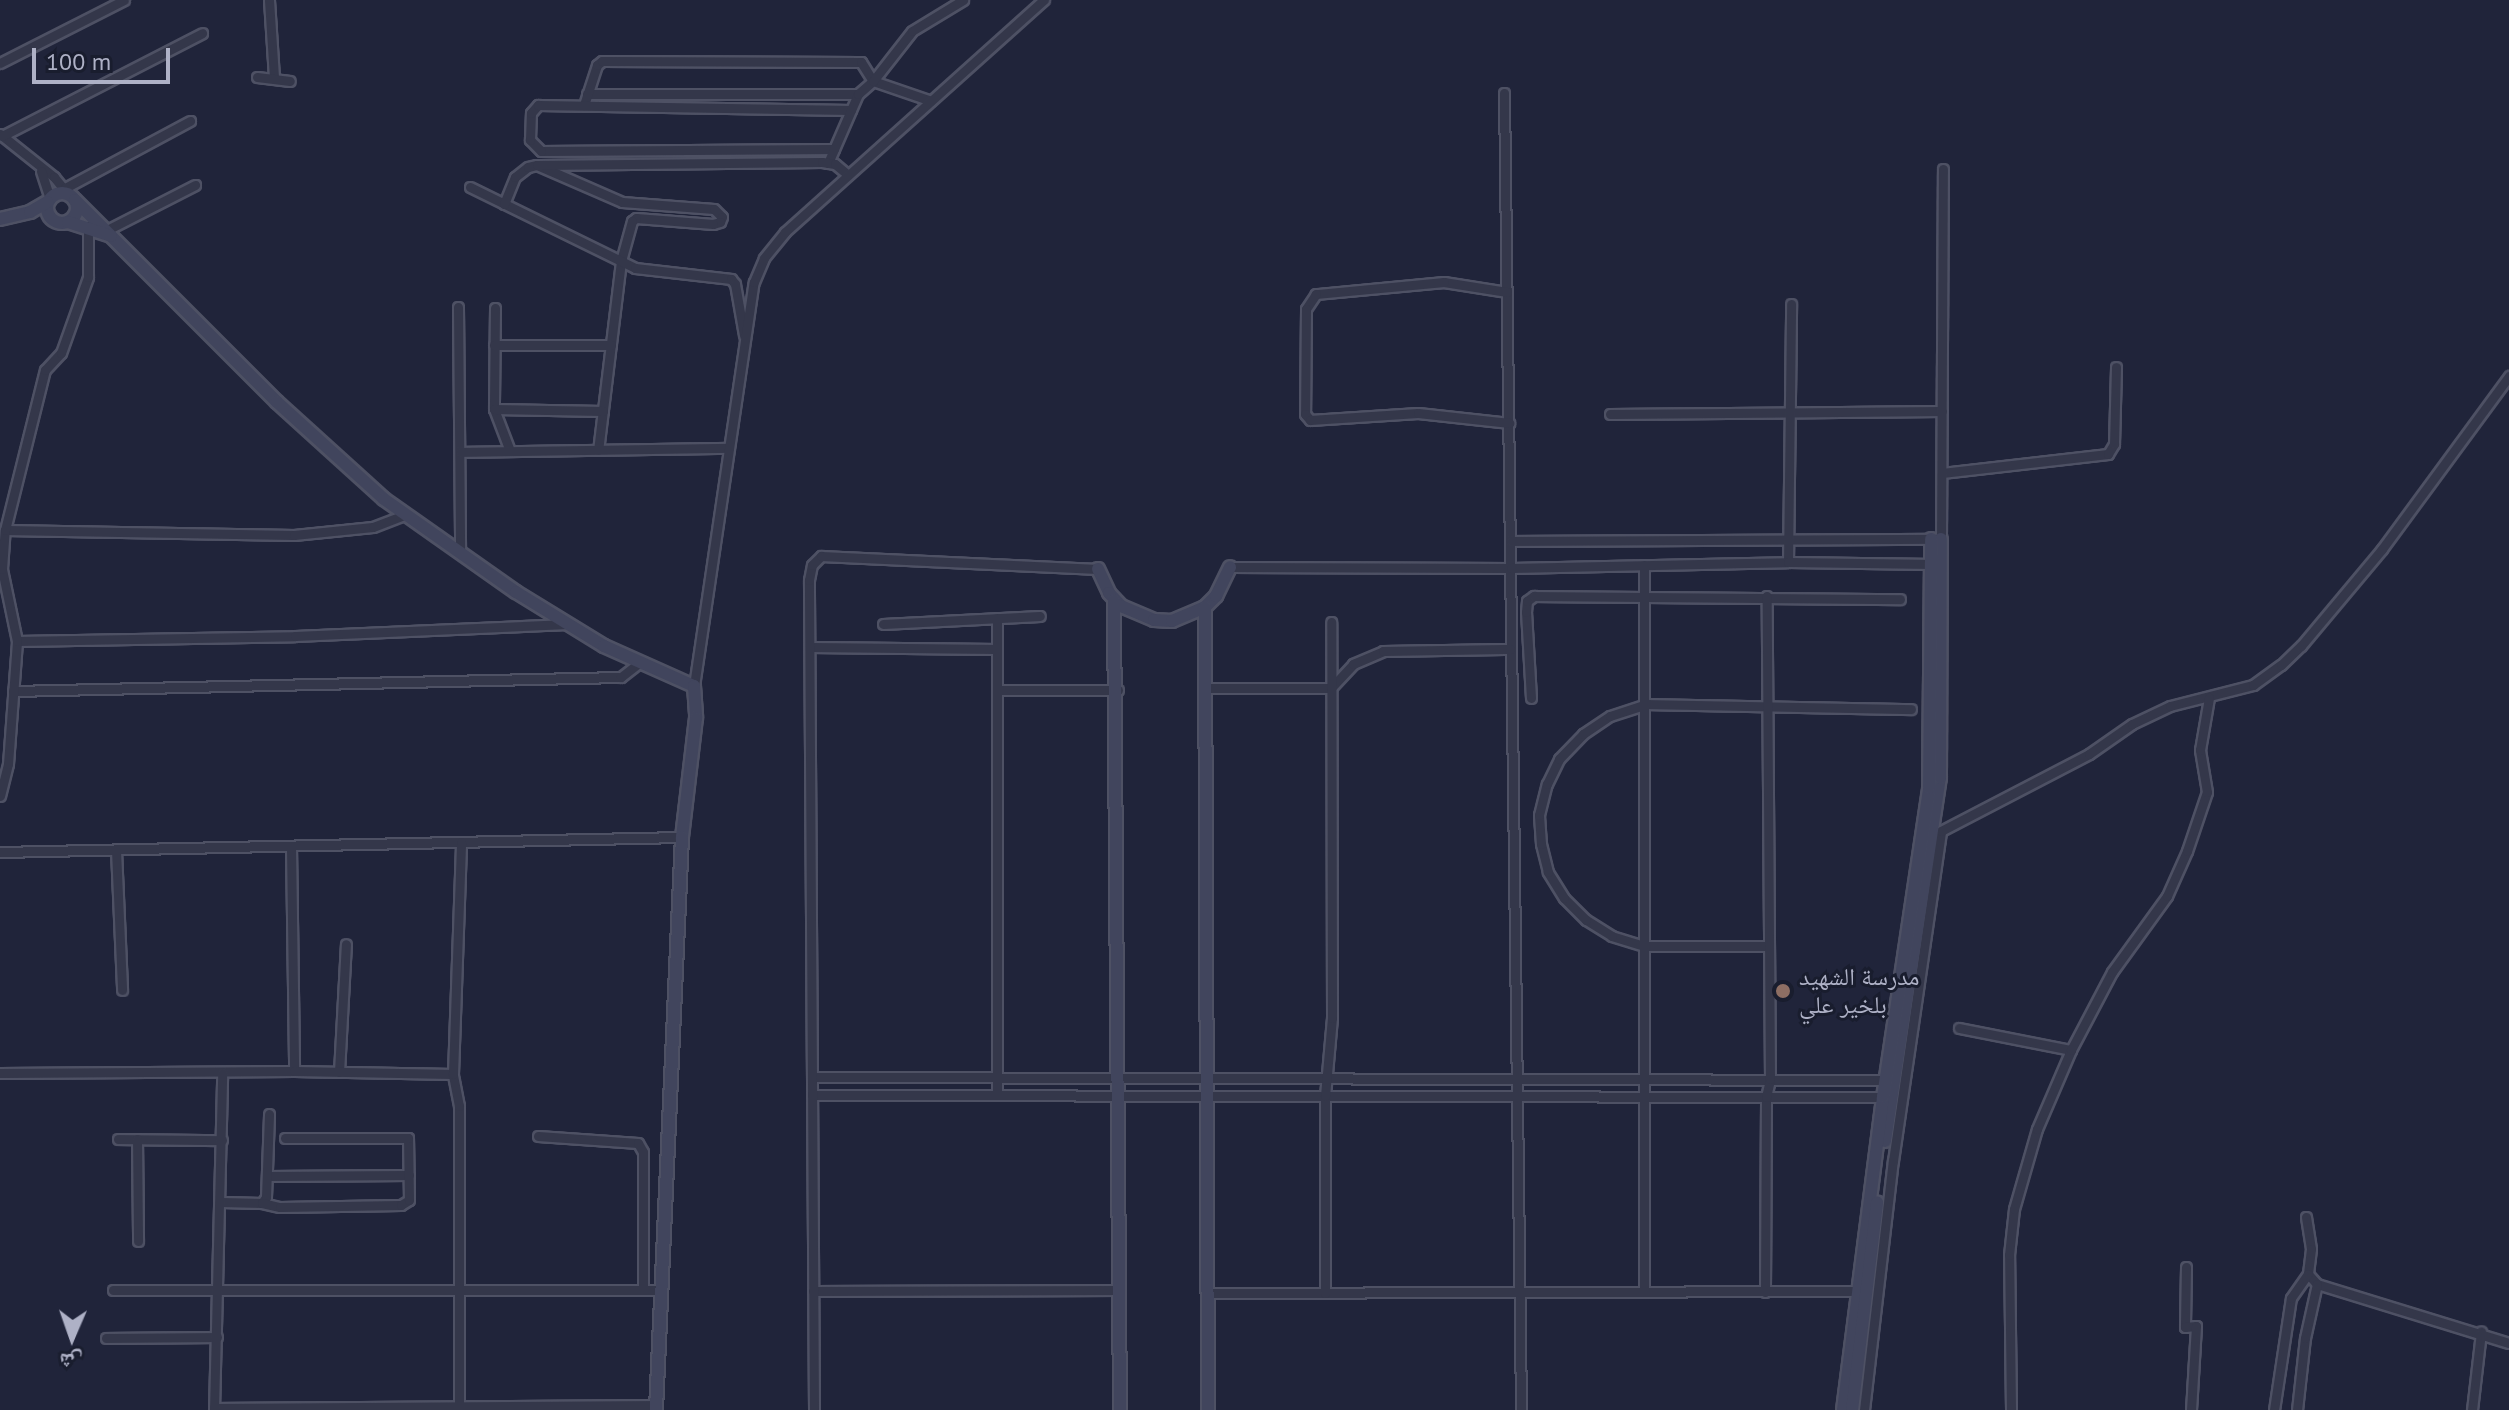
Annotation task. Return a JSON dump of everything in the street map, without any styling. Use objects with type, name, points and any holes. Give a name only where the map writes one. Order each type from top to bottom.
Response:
[{"type":"street","points":[[0,63],[124,0]]},
{"type":"street","points":[[269,0],[274,77]]},
{"type":"street","points":[[828,163],[858,94],[873,81],[912,31],[963,0]]},
{"type":"street","points":[[222,1072],[214,1409],[656,1408],[682,837],[696,718],[694,686],[754,282],[764,258],[785,232],[1044,0]]},
{"type":"street","points":[[202,33],[1,135],[111,233],[277,402],[384,499],[516,592],[568,624],[694,686]]},
{"type":"street","points":[[584,105],[602,61],[861,62],[873,81],[931,101]]},
{"type":"street","points":[[257,77],[290,81]]},
{"type":"street","points":[[1504,93],[1521,1410]]},
{"type":"street","points":[[587,94],[858,94]]},
{"type":"street","points":[[834,149],[541,151],[533,146],[531,113],[538,105],[851,110]]},
{"type":"street","points":[[0,219],[21,215],[58,193],[69,194],[190,121]]},
{"type":"street","points":[[504,204],[515,177],[537,165],[828,163],[848,175]]},
{"type":"street","points":[[37,165],[47,181],[49,200],[46,212],[52,220]]},
{"type":"street","points":[[537,165],[629,204],[721,212],[720,222],[713,224],[636,218],[621,261],[598,450]]},
{"type":"street","points":[[1843,1410],[1862,1291],[1929,788],[1936,539],[1942,473],[1943,169]]},
{"type":"street","points":[[21,215],[111,233],[195,185]]},
{"type":"street","points":[[470,187],[621,261],[652,272],[731,279],[735,284],[740,323],[746,338]]},
{"type":"street","points":[[68,222],[75,215],[69,194]]},
{"type":"street","points":[[0,796],[8,764],[17,641],[2,569],[5,530],[45,370],[61,353],[88,277],[88,226]]},
{"type":"street","points":[[1507,292],[1444,282],[1316,294],[1306,309],[1305,414],[1310,420],[1418,413],[1509,423]]},
{"type":"street","points":[[1788,562],[1791,304]]},
{"type":"street","points":[[458,307],[460,551]]},
{"type":"street","points":[[495,308],[494,409],[510,451]]},
{"type":"street","points":[[494,345],[611,345]]},
{"type":"street","points":[[1942,473],[2108,454],[2114,444],[2116,367]]},
{"type":"street","points":[[1864,1410],[1893,1161],[1941,831],[2089,754],[2132,724],[2170,706],[2253,685],[2301,646],[2382,549],[2509,376]]},
{"type":"street","points":[[494,409],[603,411]]},
{"type":"street","points":[[1610,414],[1942,411]]},
{"type":"street","points":[[460,452],[729,448]]},
{"type":"street","points":[[5,530],[294,535],[373,527],[407,514]]},
{"type":"street","points":[[1511,541],[1936,539]]},
{"type":"street","points":[[814,1410],[810,573],[821,556],[1098,569],[1114,600],[1118,690],[1120,1410]]},
{"type":"street","points":[[1114,600],[1136,615],[1154,620],[1189,616],[1205,607],[1225,582],[1230,567],[1511,568],[1788,562],[1936,564]]},
{"type":"street","points":[[1644,565],[1644,1292]]},
{"type":"street","points":[[1531,698],[1527,601],[1534,596],[1900,599]]},
{"type":"street","points":[[1765,1292],[1766,1097],[1770,1079],[1767,596]]},
{"type":"street","points":[[1205,607],[1208,1410]]},
{"type":"street","points":[[883,624],[1040,616]]},
{"type":"street","points":[[997,618],[997,1094]]},
{"type":"street","points":[[1325,1293],[1325,1096],[1332,1018],[1331,622]]},
{"type":"street","points":[[17,641],[295,636],[568,624]]},
{"type":"street","points":[[810,647],[997,649]]},
{"type":"street","points":[[1206,688],[1331,688],[1353,664],[1383,651],[1510,649]]},
{"type":"street","points":[[13,691],[621,677],[640,662]]},
{"type":"street","points":[[997,690],[1118,690]]},
{"type":"street","points":[[2011,1410],[2009,1255],[2014,1209],[2037,1129],[2071,1050],[2112,972],[2167,896],[2187,851],[2207,792],[2200,750],[2209,698]]},
{"type":"street","points":[[1768,946],[1644,946],[1612,936],[1586,920],[1564,898],[1548,872],[1541,844],[1539,815],[1547,784],[1559,759],[1583,734],[1610,716],[1644,705],[1911,709]]},
{"type":"street","points":[[0,852],[682,837]]},
{"type":"street","points":[[459,1409],[459,1106],[453,1074],[461,842]]},
{"type":"street","points":[[291,846],[294,1071]]},
{"type":"street","points":[[116,850],[122,990]]},
{"type":"street","points":[[339,1072],[346,944]]},
{"type":"street","points":[[1959,1028],[2071,1050]]},
{"type":"street","points":[[0,1073],[294,1071],[453,1074]]},
{"type":"street","points":[[812,1077],[1890,1080]]},
{"type":"street","points":[[812,1095],[1887,1097]]},
{"type":"street","points":[[262,1203],[269,1176],[269,1114]]},
{"type":"street","points":[[221,1202],[262,1203],[280,1207],[401,1205],[409,1200],[410,1143],[404,1136],[285,1138]]},
{"type":"street","points":[[538,1136],[638,1143],[643,1152],[643,1290]]},
{"type":"street","points":[[118,1139],[222,1140]]},
{"type":"street","points":[[137,1139],[138,1241]]},
{"type":"street","points":[[269,1176],[409,1175]]},
{"type":"street","points":[[2274,1410],[2291,1298],[2308,1274],[2311,1249],[2306,1217]]},
{"type":"street","points":[[2186,1267],[2185,1327],[2196,1326],[2191,1410]]},
{"type":"street","points":[[2308,1274],[2317,1284],[2509,1343]]},
{"type":"street","points":[[2297,1410],[2305,1338],[2317,1284]]},
{"type":"street","points":[[113,1290],[662,1290]]},
{"type":"street","points":[[813,1291],[1120,1290]]},
{"type":"street","points":[[1209,1293],[1862,1291]]},
{"type":"street","points":[[1852,1410],[1862,1291]]},
{"type":"street","points":[[2472,1410],[2481,1332]]},
{"type":"street","points":[[106,1338],[217,1337]]},
{"type":"place","name":"مدرسة الشهيد بلخير علي","points":[[1783,991]]}]
